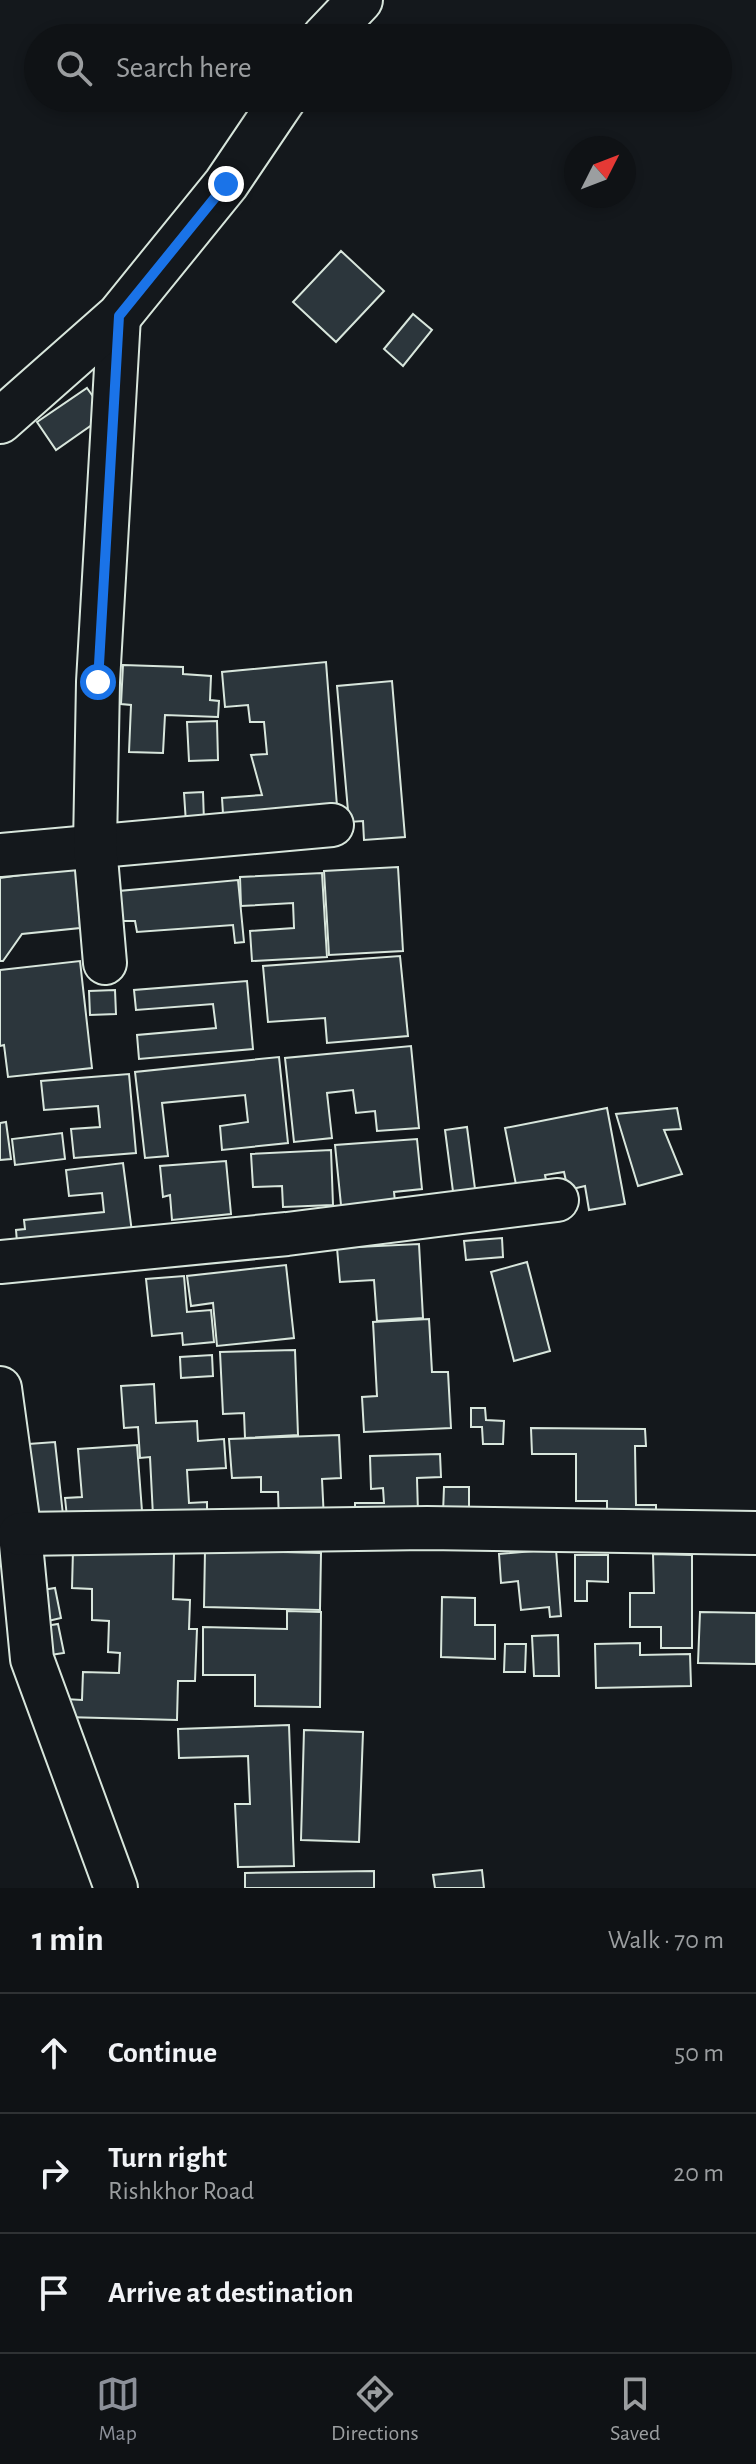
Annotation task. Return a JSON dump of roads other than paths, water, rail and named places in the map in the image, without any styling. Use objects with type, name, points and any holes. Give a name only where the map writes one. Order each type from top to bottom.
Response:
[{"type":"street","points":[[337,24],[360,0]]},
{"type":"street","points":[[0,421],[119,316],[226,184],[275,112]]},
{"type":"street","points":[[105,963],[95,846],[98,682],[119,316]]},
{"type":"street","points":[[0,855],[332,825]]},
{"type":"street","points":[[0,1262],[287,1234],[557,1200]]},
{"type":"street","points":[[0,1388],[5,1463],[20,1534],[32,1659],[116,1888]]},
{"type":"street","points":[[20,1534],[427,1528],[756,1533]]}]
